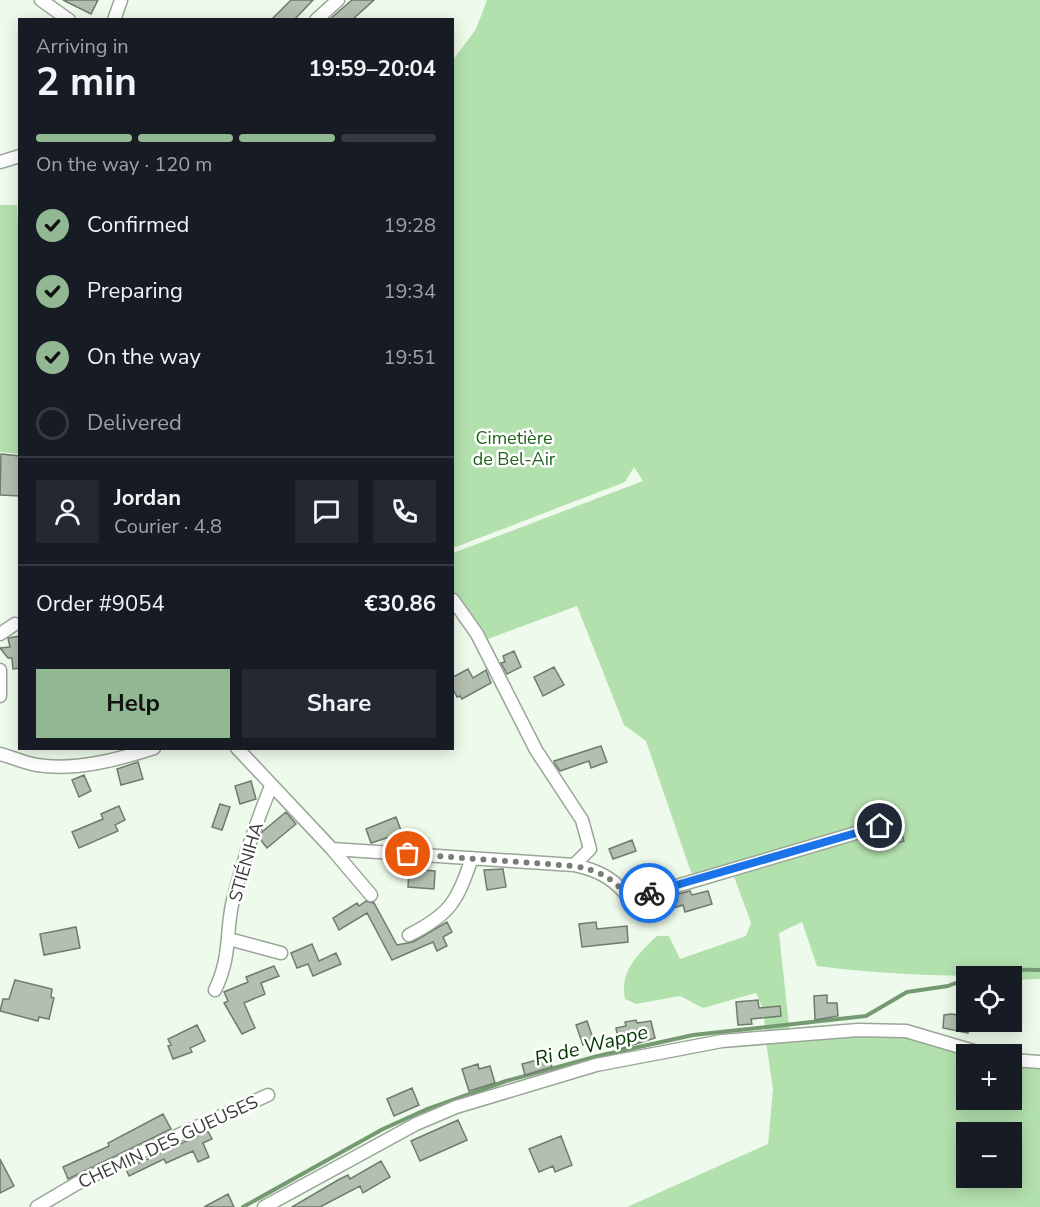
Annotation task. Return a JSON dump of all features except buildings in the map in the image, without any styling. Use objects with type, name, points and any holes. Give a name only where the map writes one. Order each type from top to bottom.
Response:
[{"type":"street","points":[[41,0],[66,18]]},
{"type":"street","points":[[115,18],[121,0]]},
{"type":"street","points":[[318,18],[338,0]]},
{"type":"street","points":[[0,162],[18,157]]},
{"type":"street","points":[[454,601],[469,619],[536,750],[582,820],[590,849],[574,866]]},
{"type":"street","points":[[0,634],[15,624]]},
{"type":"street","points":[[0,670],[0,696]]},
{"type":"street","points":[[0,754],[36,765],[62,766],[112,760],[147,750]]},
{"type":"street","points":[[239,750],[332,849],[371,895]]},
{"type":"street","name":"STIÉNIHA","points":[[215,990],[227,958],[233,903],[256,823],[272,786]]},
{"type":"street","points":[[332,849],[574,866],[598,871],[616,882],[625,893],[646,893],[880,826]]},
{"type":"street","points":[[409,934],[435,922],[447,911],[460,890],[472,858]]},
{"type":"street","points":[[229,939],[281,953]]},
{"type":"street","points":[[264,1207],[416,1124],[456,1107],[596,1065],[722,1041],[858,1030],[906,1031],[956,1046]]},
{"type":"street","points":[[1022,1061],[1040,1062]]},
{"type":"street","name":"CHEMIN DES GUEUSES","points":[[37,1207],[76,1184],[143,1151],[268,1095]]},
{"type":"green space","name":"Cimetière de Bel-Air","points":[[487,0],[1040,0],[1040,979],[1022,980],[1022,966],[956,966],[956,975],[890,973],[817,966],[802,922],[779,933],[790,1035],[906,1031],[956,1050],[956,1110],[1022,1110],[1022,1061],[1040,1062],[1040,1207],[627,1207],[768,1144],[773,1089],[765,1036],[764,1011],[756,993],[703,1008],[680,996],[636,1004],[625,999],[624,989],[632,963],[657,936],[669,936],[680,959],[746,936],[751,923],[732,871],[694,881],[646,741],[624,725],[577,606],[480,642],[454,602],[454,553],[643,481],[634,467],[625,482],[454,548],[454,59],[476,29]]},
{"type":"green space","points":[[0,205],[17,205],[18,454],[0,452]]},
{"type":"waterway","name":"Ri de Wappe","points":[[1022,970],[1040,970]]},
{"type":"waterway","name":"Ri de Wappe","points":[[243,1207],[383,1129],[425,1110],[506,1081],[598,1056],[693,1035],[866,1016],[907,992],[956,983]]},
{"type":"way so far","points":[[408,854],[574,866],[598,871],[616,882],[625,893],[649,893]]},
{"type":"route","points":[[649,893],[847,838],[880,826]]}]
